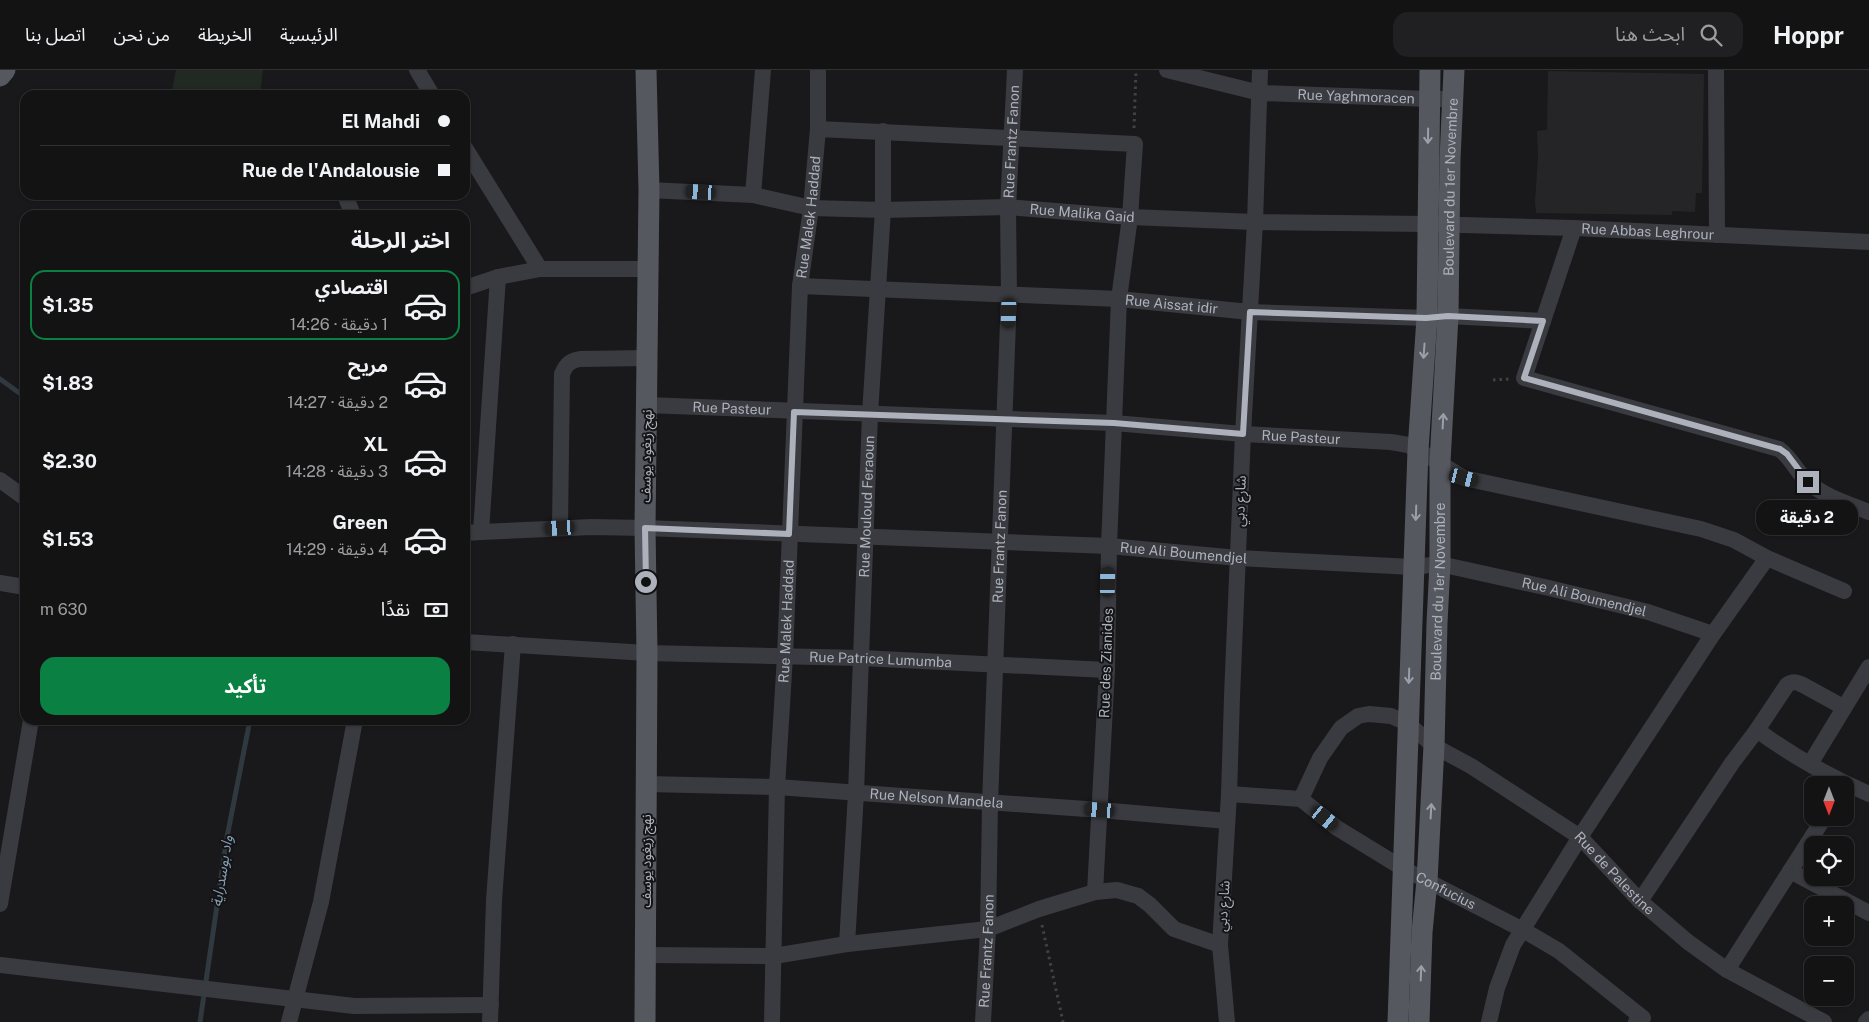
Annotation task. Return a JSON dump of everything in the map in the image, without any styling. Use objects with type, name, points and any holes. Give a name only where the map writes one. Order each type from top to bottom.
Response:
[{"type":"main road","points":[[0,76],[5,70]]},
{"type":"main road","name":"نهج زيغود يوسف","points":[[645,1022],[647,653],[645,528],[649,190],[646,70]]},
{"type":"main road","name":"Boulevard du 1er Novembre","points":[[1398,1022],[1418,450],[1426,318],[1430,70]]},
{"type":"main road","name":"Boulevard du 1er Novembre","points":[[1419,1022],[1422,932],[1427,881],[1434,746],[1440,564],[1440,462],[1448,316],[1454,70]]},
{"type":"street","points":[[416,70],[429,90]]},
{"type":"street","points":[[753,196],[764,70]]},
{"type":"street","name":"Rue Malek Haddad","points":[[772,1022],[777,787],[785,656],[800,286],[811,208],[818,129],[818,70]]},
{"type":"street","name":"Rue Frantz Fanon","points":[[982,1022],[988,929],[994,664],[1009,295],[1008,207],[1015,70]]},
{"type":"street","name":"Rue Yaghmoracen","points":[[1167,70],[1260,93],[1453,99]]},
{"type":"street","name":"شارع دبي","points":[[1227,1022],[1220,945],[1226,870],[1243,434],[1255,222],[1260,70]]},
{"type":"street","points":[[1716,70],[1717,235]]},
{"type":"street","points":[[818,129],[1135,144]]},
{"type":"street","name":"Rue Mouloud Feraoun","points":[[847,944],[856,793],[870,414],[883,210],[883,131]]},
{"type":"street","name":"Rue des Zianides","points":[[1096,892],[1106,670],[1118,299],[1130,217],[1135,144]]},
{"type":"street","points":[[470,156],[540,269]]},
{"type":"street","name":"Rue Malika Gaid","points":[[649,190],[753,196],[811,208],[883,210],[1008,207],[1130,217],[1255,222],[1427,224]]},
{"type":"street","name":"Rue Abbas Leghrour","points":[[1427,224],[1574,228],[1869,242]]},
{"type":"street","points":[[1574,228],[1524,378],[1780,449],[1787,454],[1808,482],[1830,496],[1869,512]]},
{"type":"street","points":[[470,286],[498,277],[540,269],[647,269]]},
{"type":"street","points":[[473,532],[498,277]]},
{"type":"street","name":"Rue Aissat idir","points":[[800,286],[1118,299],[1250,312],[1426,318],[1448,316],[1543,321]]},
{"type":"street","points":[[560,528],[562,374],[565,366],[572,360],[580,359],[647,358]]},
{"type":"street","name":"Rue Pasteur","points":[[647,405],[1114,423],[1243,434],[1391,442],[1408,445],[1440,462],[1464,478],[1701,529],[1734,540],[1767,558],[1844,591]]},
{"type":"street","points":[[0,480],[20,494]]},
{"type":"street","name":"Rue Ali Boumendjel","points":[[473,532],[592,527],[645,528],[1109,546],[1238,558],[1414,566],[1440,564],[1639,610],[1713,634]]},
{"type":"street","points":[[1489,1022],[1490,1012],[1506,962],[1523,930],[1580,837],[1713,634],[1767,558]]},
{"type":"street","points":[[0,583],[20,586]]},
{"type":"street","name":"Rue Patrice Lumumba","points":[[470,642],[647,653],[860,658],[1106,670]]},
{"type":"street","points":[[490,1022],[494,900],[513,644]]},
{"type":"street","points":[[1810,764],[1869,667]]},
{"type":"street","points":[[1640,901],[1732,763],[1787,685],[1796,682],[1803,684],[1844,707]]},
{"type":"street","points":[[1229,794],[1301,799],[1320,758],[1341,728],[1352,719],[1358,716],[1384,715],[1408,723]]},
{"type":"street","name":"Rue de Palestine","points":[[1408,723],[1434,746],[1471,766],[1580,837],[1640,901],[1688,942],[1727,970],[1824,1022]]},
{"type":"street","points":[[0,904],[30,725]]},
{"type":"street","points":[[289,1022],[321,902],[354,725]]},
{"type":"street","points":[[1757,730],[1775,744],[1831,776]]},
{"type":"street","name":"Rue Nelson Mandela","points":[[647,784],[777,787],[1227,821]]},
{"type":"street","points":[[1854,788],[1869,794]]},
{"type":"street","name":"Confucius","points":[[1301,799],[1337,828],[1404,869],[1523,930],[1559,951],[1643,1021]]},
{"type":"street","points":[[1727,970],[1819,826]]},
{"type":"street","points":[[1790,871],[1869,913]]},
{"type":"street","points":[[646,955],[774,956],[847,944],[988,929],[1039,909],[1096,892],[1117,890],[1138,896],[1174,929],[1220,945]]},
{"type":"street","points":[[0,965],[354,1006],[388,1014],[490,1006]]},
{"type":"street","points":[[1866,1022],[1869,1019]]},
{"type":"path","points":[[1135,144],[1136,70]]},
{"type":"path","points":[[1039,909],[1063,1022]]},
{"type":"shaded area","points":[[176,70],[263,70],[261,90],[172,90]]},
{"type":"shaded area","points":[[1548,71],[1704,74],[1702,193],[1696,193],[1695,212],[1672,211],[1672,215],[1536,213],[1537,131],[1547,130]]},
{"type":"waterway","name":"واد بوسدراية","points":[[0,379],[20,393]]},
{"type":"waterway","name":"واد بوسدراية","points":[[200,1022],[227,837],[249,725]]},
{"type":"route","points":[[646,582],[645,528],[789,534],[794,412],[1114,423],[1243,434],[1250,312],[1426,318],[1448,316],[1543,321],[1524,378],[1780,449],[1787,454],[1797,470],[1808,482]]}]
